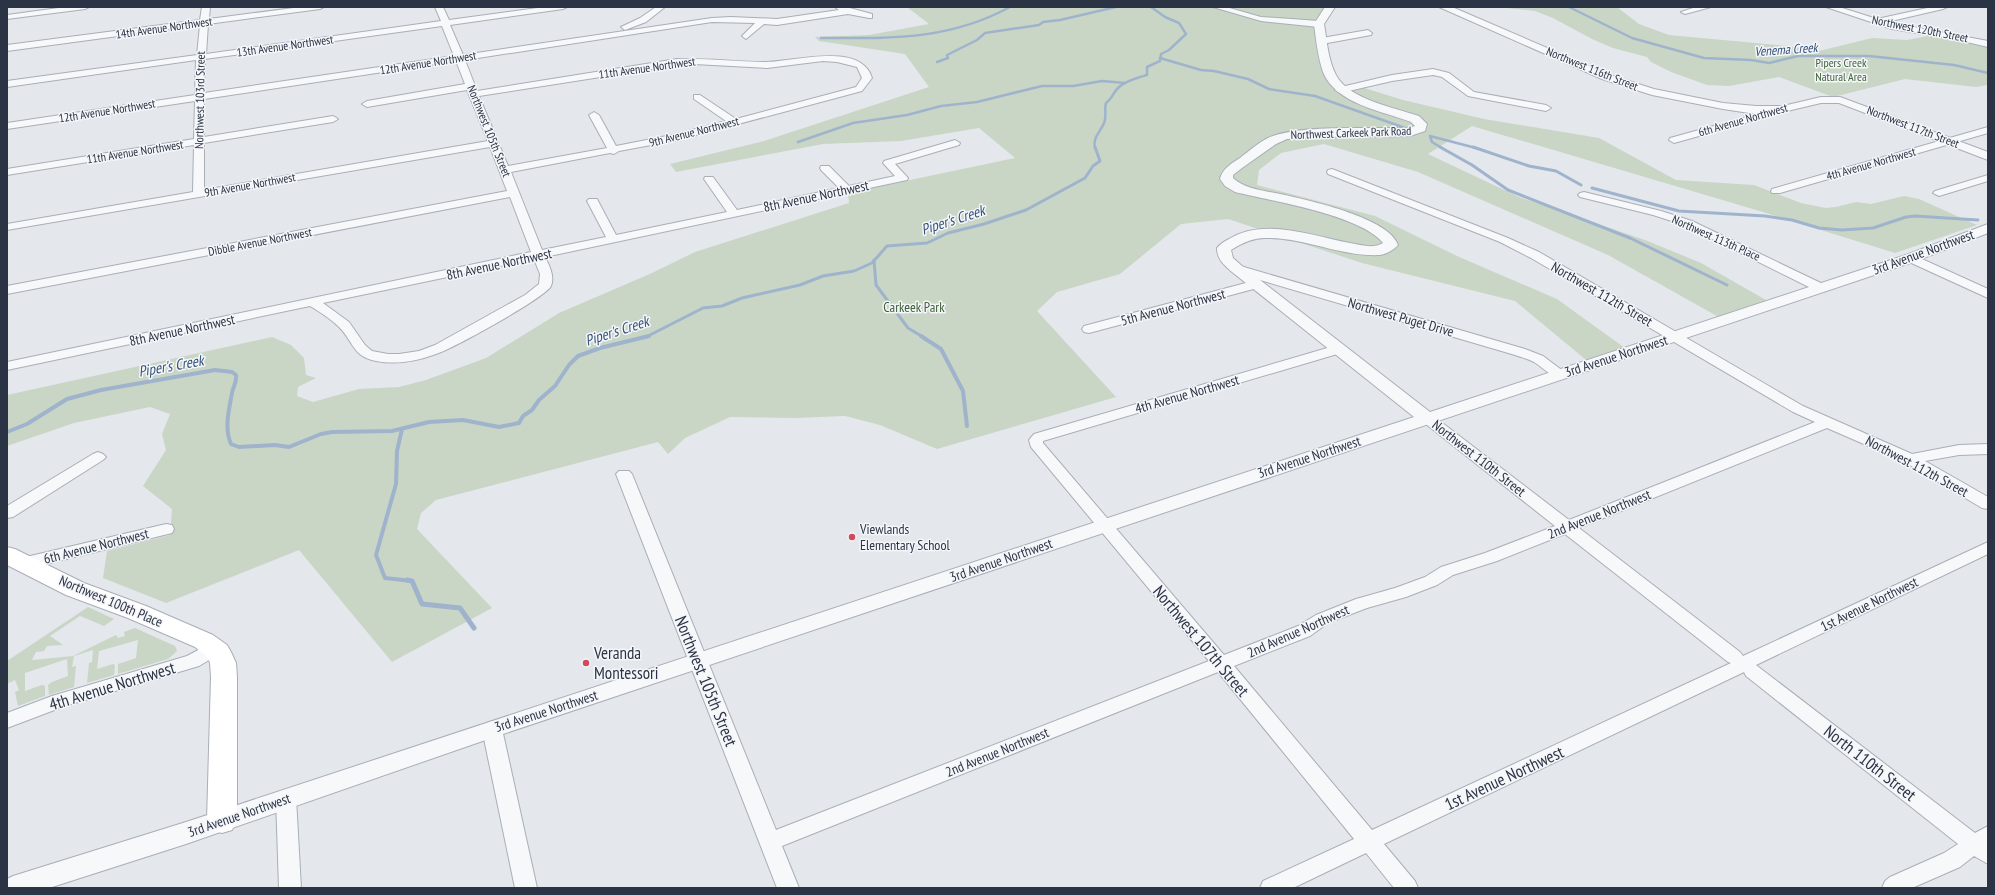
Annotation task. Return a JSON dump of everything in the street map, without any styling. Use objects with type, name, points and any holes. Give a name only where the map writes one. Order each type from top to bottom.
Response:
[{"type":"main road","name":"Northwest 100th Place","points":[[16,559],[75,589],[193,636],[215,648]]},
{"type":"main road","points":[[215,648],[222,660],[224,668],[222,820]]},
{"type":"street","points":[[7,17],[85,7]]},
{"type":"street","name":"Northwest 103rd Street","points":[[198,194],[201,97],[200,57],[206,7]]},
{"type":"street","name":"14th Avenue Northwest","points":[[7,48],[320,7]]},
{"type":"street","name":"Northwest 105th Street","points":[[313,303],[348,328],[360,348],[369,354],[390,358],[418,355],[440,348],[539,291],[547,278],[537,256],[506,170],[493,143],[439,7]]},
{"type":"street","name":"13th Avenue Northwest","points":[[7,84],[563,7]]},
{"type":"street","points":[[602,36],[643,20],[662,7]]},
{"type":"street","points":[[838,7],[869,16]]},
{"type":"street","points":[[1217,7],[1261,18],[1319,24],[1330,7]]},
{"type":"street","name":"Northwest 116th Street","points":[[1444,7],[1627,85],[1723,106],[1752,110],[1771,110]]},
{"type":"street","points":[[1683,13],[1707,7]]},
{"type":"street","name":"Northwest 120th Street","points":[[1830,7],[1876,22],[1988,44]]},
{"type":"street","points":[[1876,22],[1943,7]]},
{"type":"street","name":"12th Avenue Northwest","points":[[7,126],[719,19],[731,18],[761,22],[783,22],[849,11]]},
{"type":"street","points":[[746,36],[761,22]]},
{"type":"street","name":"Northwest Carkeek Park Road","points":[[1225,258],[1224,248],[1229,242],[1238,238],[1263,234],[1292,235],[1359,250],[1381,251],[1389,247],[1390,242],[1383,235],[1342,213],[1324,207],[1240,189],[1226,179],[1228,174],[1238,165],[1272,141],[1285,136],[1316,133],[1405,132],[1422,128],[1420,122],[1411,116],[1359,100],[1340,90],[1326,69],[1319,24]]},
{"type":"street","points":[[1322,41],[1368,33]]},
{"type":"street","name":"11th Avenue Northwest","points":[[367,104],[694,61],[767,65],[811,59],[837,58],[860,65],[865,71]]},
{"type":"street","name":"9th Avenue Northwest","points":[[506,170],[678,137],[859,89],[867,78],[865,71]]},
{"type":"street","points":[[1340,90],[1436,72],[1451,78],[1461,89],[1471,94],[1546,108]]},
{"type":"street","points":[[697,97],[734,122]]},
{"type":"street","name":"6th Avenue Northwest","points":[[1674,140],[1764,115],[1771,110],[1819,100],[1837,100]]},
{"type":"street","name":"Northwest 117th Street","points":[[1837,100],[1853,104],[1988,156]]},
{"type":"street","points":[[594,115],[614,150]]},
{"type":"street","name":"11th Avenue Northwest","points":[[7,172],[333,119]]},
{"type":"street","name":"4th Avenue Northwest","points":[[1776,191],[1988,130]]},
{"type":"street","name":"9th Avenue Northwest","points":[[7,227],[493,143]]},
{"type":"street","name":"8th Avenue Northwest","points":[[7,366],[903,178],[888,163],[955,143]]},
{"type":"street","points":[[826,168],[847,190]]},
{"type":"street","name":"Northwest 112th Street","points":[[1332,172],[1504,240],[1536,255],[1798,409],[1826,423],[1867,439],[1909,459],[1988,504]]},
{"type":"street","points":[[1939,193],[1988,178]]},
{"type":"street","points":[[709,179],[734,214]]},
{"type":"street","name":"Dibble Avenue Northwest","points":[[7,290],[514,193]]},
{"type":"street","name":"Northwest 113th Place","points":[[1584,195],[1657,213],[1688,223],[1821,288]]},
{"type":"street","points":[[593,200],[613,240]]},
{"type":"street","name":"3rd Avenue Northwest","points":[[13,888],[222,820],[1104,525],[1911,258],[1988,228]]},
{"type":"street","name":"Northwest 110th Street","points":[[1225,258],[1237,269],[1566,527],[1743,664]]},
{"type":"street","points":[[1911,258],[1988,294]]},
{"type":"street","name":"Northwest Puget Drive","points":[[1237,269],[1520,352],[1538,359],[1560,374]]},
{"type":"street","name":"5th Avenue Northwest","points":[[1089,329],[1257,284]]},
{"type":"street","name":"4th Avenue Northwest","points":[[1036,440],[1039,437],[1339,349]]},
{"type":"street","name":"2nd Avenue Northwest","points":[[770,842],[1304,631],[1322,619],[1431,581],[1447,571],[1491,557],[1826,423]]},
{"type":"street","name":"Northwest 107th Street","points":[[1036,440],[1036,444],[1293,749],[1407,888]]},
{"type":"street","points":[[1909,459],[1959,450],[1988,449]]},
{"type":"street","points":[[7,513],[98,457]]},
{"type":"street","name":"Northwest 105th Street","points":[[624,474],[788,888]]},
{"type":"street","name":"6th Avenue Northwest","points":[[16,559],[166,529]]},
{"type":"street","name":"1st Avenue Northwest","points":[[1271,888],[1988,547]]},
{"type":"street","name":"4th Avenue Northwest","points":[[7,721],[59,701],[193,661],[215,648]]},
{"type":"street","name":"North 110th Street","points":[[1743,664],[1983,844]]},
{"type":"street","points":[[492,729],[526,888]]},
{"type":"street","points":[[286,798],[290,888]]},
{"type":"street","points":[[1893,888],[1898,884],[1952,860],[1983,844]]},
{"type":"green space","name":"Carkeek Park","points":[[907,7],[1330,7],[1322,18],[1322,41],[1340,90],[1358,86],[1403,100],[1484,119],[1599,138],[1676,180],[1754,185],[1801,203],[1826,208],[1856,202],[1871,204],[1904,196],[1919,199],[1977,225],[1895,253],[1763,212],[1472,126],[1428,154],[1519,197],[1645,240],[1701,263],[1773,304],[1724,320],[1608,255],[1418,172],[1324,144],[1281,153],[1259,170],[1257,185],[1375,216],[1457,256],[1557,299],[1629,351],[1591,364],[1515,301],[1362,263],[1228,219],[1181,224],[1120,274],[1057,292],[1037,311],[1116,397],[937,449],[880,425],[845,416],[796,418],[730,417],[685,438],[668,454],[658,442],[436,500],[421,513],[417,529],[492,608],[392,662],[299,550],[166,603],[103,578],[107,551],[170,535],[172,509],[143,486],[166,450],[162,434],[170,414],[150,407],[74,423],[7,446],[7,395],[272,337],[291,345],[304,358],[306,375],[316,378],[298,387],[297,396],[313,402],[359,389],[399,387],[426,380],[486,358],[559,313],[652,273],[695,252],[849,203],[848,193],[1015,158],[979,128],[901,141],[823,144],[676,172],[670,164],[764,141],[929,87],[905,54],[819,41],[815,37],[869,35],[929,24]]},
{"type":"green space","name":"Pipers Creek Natural Area","points":[[1497,7],[1617,7],[1639,24],[1669,35],[1787,46],[1819,51],[1872,38],[1907,40],[1928,36],[1951,38],[1988,46],[1988,85],[1976,87],[1905,79],[1833,97],[1779,77],[1729,86],[1707,85],[1671,72],[1651,62],[1647,57],[1613,48],[1592,39],[1553,18],[1535,11]]},
{"type":"green space","points":[[88,607],[114,619],[104,626],[80,616],[50,636],[63,645],[47,646],[44,651],[36,652],[32,660],[73,656],[116,635],[118,638],[125,636],[124,632],[135,628],[175,646],[177,651],[168,659],[118,674],[118,664],[136,658],[138,640],[99,651],[97,669],[113,664],[115,665],[114,675],[87,683],[89,663],[92,662],[93,650],[74,656],[72,667],[76,666],[74,687],[49,695],[48,685],[68,676],[67,659],[25,673],[25,691],[42,685],[45,686],[45,696],[18,706],[15,692],[19,690],[15,680],[7,684],[7,661]]},
{"type":"waterway","points":[[821,38],[895,37],[941,32],[987,18],[1010,7]]},
{"type":"waterway","points":[[937,62],[948,58],[947,55],[977,40],[985,33],[1039,25],[1043,22],[1060,20],[1116,7]]},
{"type":"waterway","name":"Piper's Creek","points":[[1151,7],[1165,17],[1179,23],[1186,34],[1169,50],[1161,54],[1160,58]]},
{"type":"waterway","name":"Venema Creek","points":[[1569,7],[1632,38],[1704,58],[1751,60],[1769,63],[1798,56],[1869,56],[1954,65],[1988,73]]},
{"type":"waterway","name":"Piper's Creek","points":[[1095,148],[1094,144],[1096,138],[1105,121],[1106,103],[1121,86],[1147,75],[1147,67],[1160,61],[1160,58]]},
{"type":"waterway","points":[[1160,58],[1201,70],[1214,71],[1248,79],[1269,89],[1315,96],[1405,128]]},
{"type":"waterway","points":[[798,142],[853,123],[907,115],[941,106],[977,102],[1042,86],[1073,86],[1102,81],[1125,83]]},
{"type":"waterway","points":[[1442,148],[1432,142],[1430,136],[1476,148]]},
{"type":"waterway","name":"Piper's Creek","points":[[874,261],[887,246],[927,243],[948,233],[984,224],[1026,210],[1085,178],[1093,166],[1100,161],[1095,147]]},
{"type":"waterway","points":[[1440,147],[1472,165],[1508,190],[1630,238],[1727,285]]},
{"type":"waterway","points":[[1476,148],[1529,166],[1556,171],[1581,185]]},
{"type":"waterway","points":[[1592,188],[1679,211],[1765,216],[1792,220],[1819,228],[1842,230],[1873,228],[1906,217],[1915,216],[1978,220]]},
{"type":"waterway","name":"Piper's Creek","points":[[647,336],[703,308],[722,306],[742,298],[800,285],[823,276],[854,271],[874,261]]},
{"type":"waterway","points":[[874,261],[876,285],[908,328],[923,337]]},
{"type":"waterway","name":"Piper's Creek","points":[[7,432],[27,424],[67,399],[101,390],[215,370],[232,372],[236,375],[227,425],[231,444],[239,447],[275,445],[289,447],[321,434],[332,432],[392,431],[429,422],[463,420],[499,427],[519,423],[523,416],[532,410],[539,400],[555,386],[569,365],[578,356],[600,348],[647,336]]},
{"type":"waterway","points":[[921,336],[941,349],[963,391],[967,426]]},
{"type":"waterway","points":[[402,429],[397,451],[396,484],[376,555],[385,578],[412,581]]},
{"type":"waterway","points":[[407,580],[412,581]]},
{"type":"waterway","points":[[412,581],[422,604],[460,608],[474,628]]},
{"type":"place","name":"Viewlands Elementary School","points":[[852,537]]},
{"type":"place","name":"Veranda Montessori","points":[[586,663]]}]
